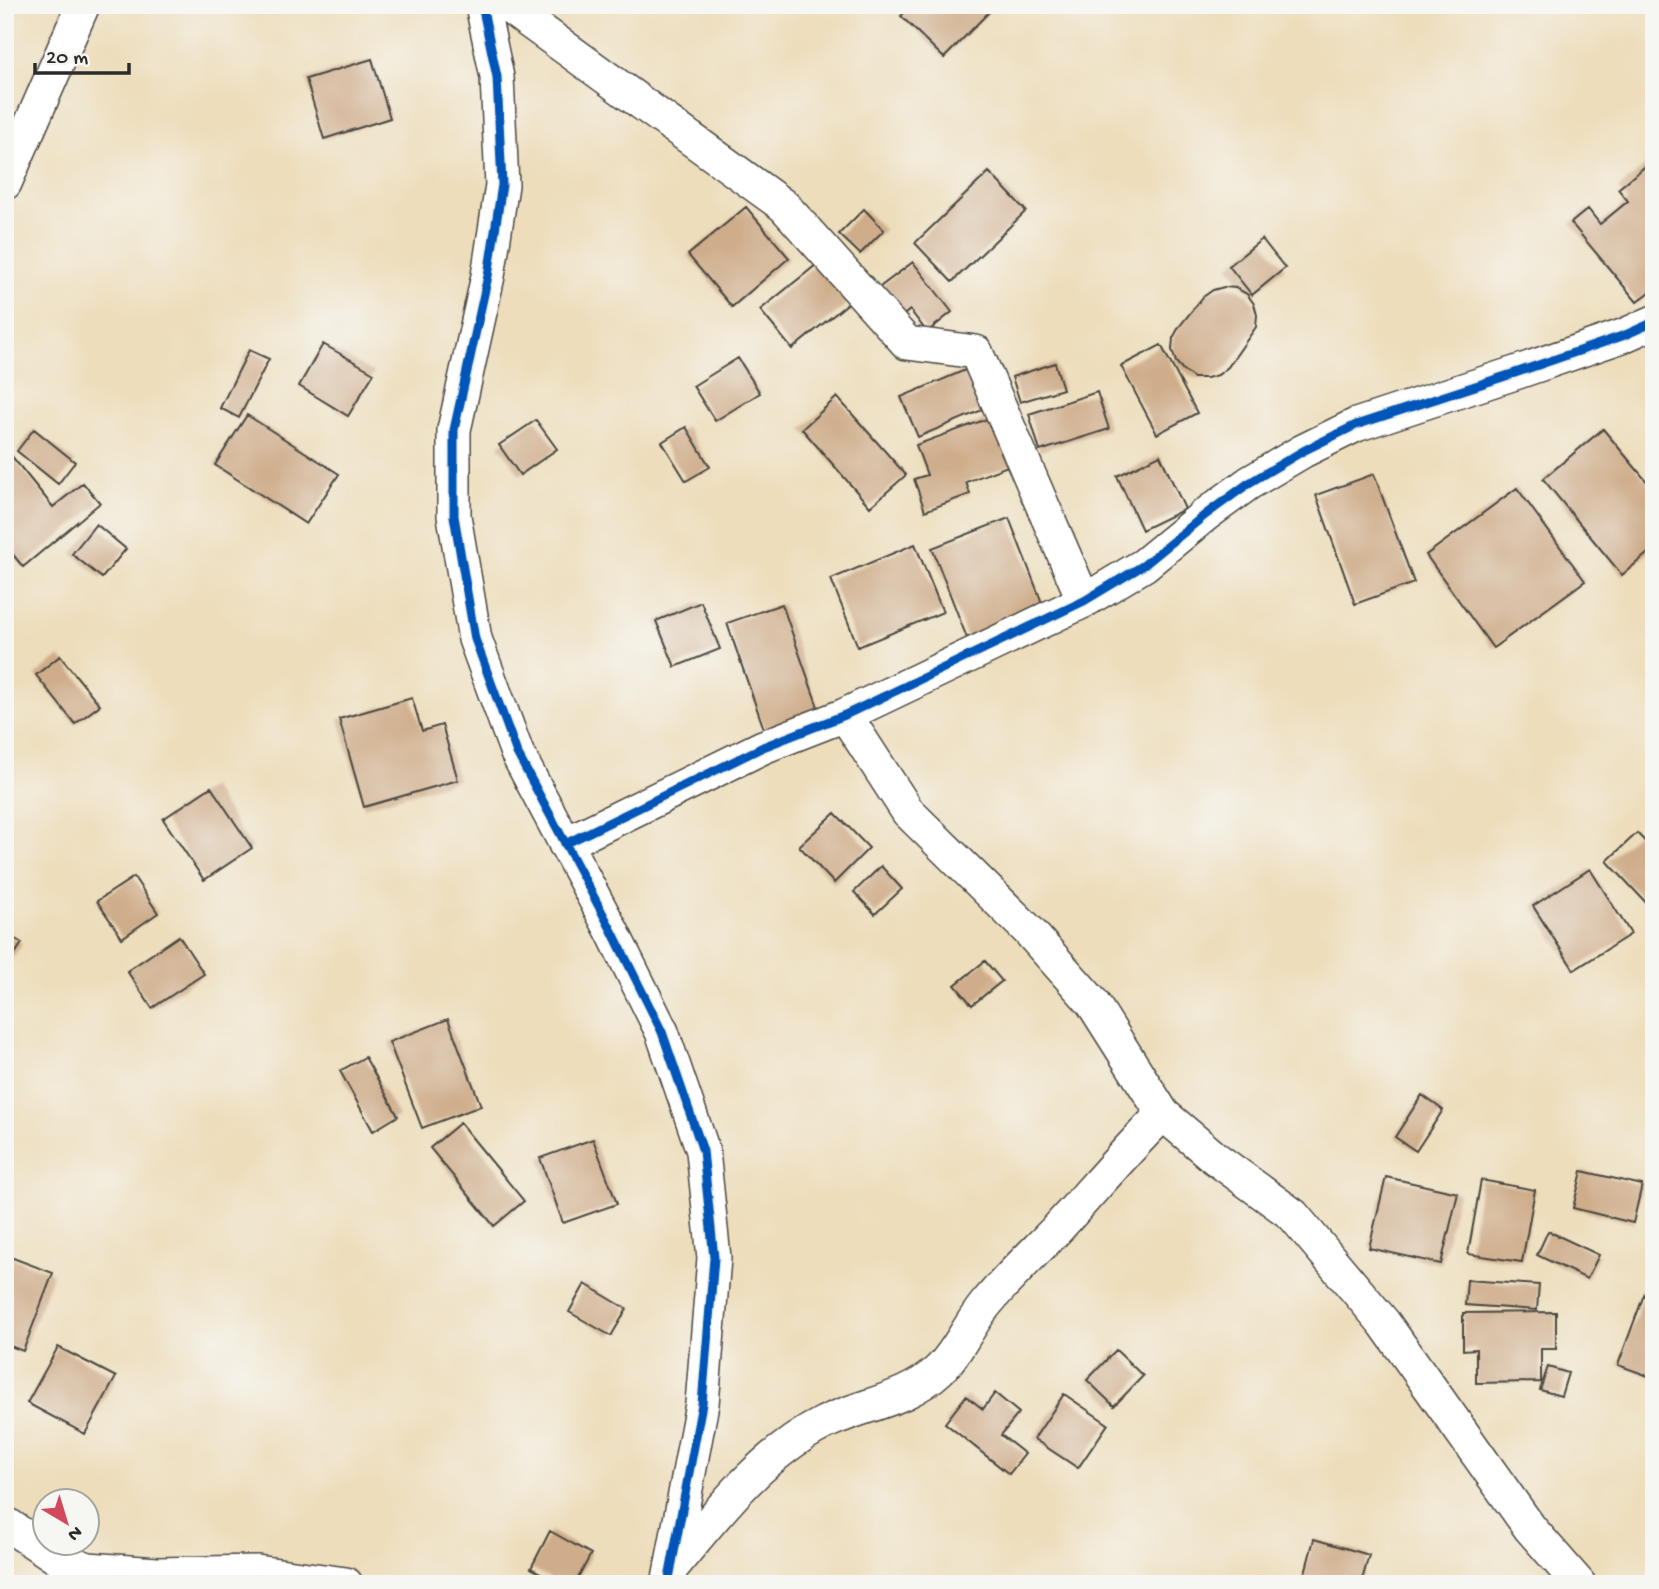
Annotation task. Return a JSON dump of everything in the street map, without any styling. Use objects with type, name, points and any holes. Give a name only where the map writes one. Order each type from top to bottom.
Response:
[{"type":"street","points":[[5,183],[83,5]]},
{"type":"street","points":[[482,5],[498,77],[502,185],[488,276],[454,430],[454,516],[475,639],[517,753],[612,931],[662,1032],[703,1151],[714,1258],[702,1404],[670,1576]]},
{"type":"street","points":[[506,5],[784,206],[907,343],[976,352],[1084,601]]},
{"type":"street","points":[[565,844],[763,747],[845,715],[1084,601],[1144,565],[1249,483],[1303,451],[1356,425],[1516,373],[1654,322]]},
{"type":"street","points":[[845,715],[908,812],[1028,930],[1092,1002],[1163,1114],[1293,1215],[1384,1323],[1530,1528],[1579,1584]]},
{"type":"street","points":[[670,1576],[718,1511],[780,1451],[823,1424],[886,1402],[919,1386],[940,1369],[984,1306],[1134,1141],[1163,1114]]},
{"type":"street","points":[[5,1523],[56,1557],[88,1569],[157,1574],[257,1572],[346,1584]]},
{"type":"building","points":[[912,5],[982,5],[989,12],[944,58],[901,16]]},
{"type":"building","points":[[372,59],[390,118],[324,139],[306,79]]},
{"type":"building","points":[[1648,164],[1654,171],[1654,289],[1637,302],[1571,223],[1588,209],[1600,224],[1628,201],[1618,189]]},
{"type":"building","points":[[989,172],[1026,211],[952,282],[915,243]]},
{"type":"building","points":[[746,207],[789,258],[732,307],[688,255]]},
{"type":"building","points":[[864,209],[884,230],[860,254],[839,234]]},
{"type":"building","points":[[1262,239],[1285,268],[1252,295],[1229,266]]},
{"type":"building","points":[[826,257],[857,296],[792,349],[760,310]]},
{"type":"building","points":[[913,262],[952,312],[927,332],[910,310],[895,322],[872,293]]},
{"type":"building","points":[[1224,287],[1236,288],[1247,294],[1257,315],[1256,327],[1228,367],[1218,375],[1194,378],[1176,362],[1172,350],[1173,338],[1203,297]]},
{"type":"building","points":[[323,344],[374,373],[348,416],[299,386]]},
{"type":"building","points":[[1161,345],[1197,413],[1157,434],[1121,366]]},
{"type":"building","points":[[249,350],[269,359],[239,418],[220,408]]},
{"type":"building","points":[[738,358],[760,393],[715,421],[693,386]]},
{"type":"building","points":[[1055,363],[1063,389],[1020,402],[1012,377]]},
{"type":"building","points":[[970,368],[987,408],[918,437],[901,397]]},
{"type":"building","points":[[1097,392],[1109,429],[1040,451],[1029,414]]},
{"type":"building","points":[[837,397],[906,475],[870,507],[802,429]]},
{"type":"building","points":[[247,415],[339,474],[306,524],[215,465]]},
{"type":"building","points":[[995,416],[1013,464],[966,482],[970,494],[925,511],[914,479],[927,475],[916,445]]},
{"type":"building","points":[[536,420],[557,449],[520,475],[499,445]]},
{"type":"building","points":[[686,427],[710,467],[686,481],[662,442]]},
{"type":"building","points":[[34,429],[75,462],[58,484],[17,451]]},
{"type":"building","points":[[1603,429],[1654,490],[1654,548],[1622,575],[1543,479]]},
{"type":"building","points":[[10,454],[53,507],[83,483],[100,503],[23,567],[5,545],[5,458]]},
{"type":"building","points":[[1160,455],[1185,509],[1142,530],[1117,476]]},
{"type":"building","points":[[1374,474],[1414,583],[1355,604],[1316,495]]},
{"type":"building","points":[[1517,488],[1585,581],[1493,648],[1426,555]]},
{"type":"building","points":[[1009,518],[1044,608],[967,638],[932,548]]},
{"type":"building","points":[[96,524],[126,549],[102,578],[72,554]]},
{"type":"building","points":[[915,544],[943,612],[858,647],[831,579]]},
{"type":"building","points":[[701,602],[720,649],[675,667],[656,621]]},
{"type":"building","points":[[782,604],[820,713],[765,732],[727,623]]},
{"type":"building","points":[[60,656],[100,705],[75,724],[36,675]]},
{"type":"building","points":[[412,698],[422,731],[442,725],[458,780],[364,807],[339,719]]},
{"type":"building","points":[[211,787],[252,848],[204,880],[163,819]]},
{"type":"building","points":[[835,813],[869,848],[834,883],[799,846]]},
{"type":"building","points":[[1637,833],[1654,851],[1654,905],[1651,908],[1607,861]]},
{"type":"building","points":[[881,866],[902,889],[875,914],[854,892]]},
{"type":"building","points":[[1590,869],[1631,934],[1574,970],[1533,906]]},
{"type":"building","points":[[134,877],[158,913],[122,938],[97,901]]},
{"type":"building","points":[[5,933],[22,943],[5,969]]},
{"type":"building","points":[[179,936],[204,974],[152,1008],[127,971]]},
{"type":"building","points":[[985,961],[1002,981],[972,1005],[955,985]]},
{"type":"building","points":[[448,1019],[481,1106],[422,1128],[389,1042]]},
{"type":"building","points":[[365,1057],[398,1116],[373,1131],[340,1071]]},
{"type":"building","points":[[1422,1095],[1443,1110],[1416,1151],[1395,1137]]},
{"type":"building","points":[[460,1123],[524,1201],[494,1226],[430,1148]]},
{"type":"building","points":[[593,1139],[617,1204],[563,1223],[540,1158]]},
{"type":"building","points":[[1582,1171],[1642,1185],[1633,1223],[1573,1208]]},
{"type":"building","points":[[1386,1177],[1458,1193],[1441,1264],[1369,1248]]},
{"type":"building","points":[[1481,1180],[1535,1190],[1522,1262],[1468,1254]]},
{"type":"building","points":[[1548,1231],[1599,1255],[1587,1279],[1537,1255]]},
{"type":"building","points":[[5,1255],[53,1273],[23,1351],[5,1344]]},
{"type":"building","points":[[1467,1280],[1539,1285],[1537,1310],[1465,1305]]},
{"type":"building","points":[[585,1284],[627,1309],[611,1336],[569,1312]]},
{"type":"building","points":[[1645,1292],[1654,1295],[1654,1378],[1618,1365]]},
{"type":"building","points":[[1556,1312],[1556,1349],[1541,1349],[1541,1382],[1476,1383],[1476,1349],[1463,1350],[1463,1313]]},
{"type":"building","points":[[58,1347],[116,1377],[85,1434],[27,1403]]},
{"type":"building","points":[[1116,1350],[1143,1376],[1114,1406],[1087,1380]]},
{"type":"building","points":[[1548,1367],[1568,1373],[1561,1396],[1540,1390]]},
{"type":"building","points":[[995,1393],[1019,1413],[1001,1435],[1025,1454],[1009,1474],[945,1423],[966,1396],[983,1409]]},
{"type":"building","points":[[1064,1394],[1108,1424],[1078,1468],[1034,1439]]},
{"type":"building","points":[[550,1531],[591,1554],[575,1584],[560,1584],[531,1568]]},
{"type":"building","points":[[1314,1539],[1369,1555],[1361,1584],[1302,1584]]},
{"type":"cycle path","points":[[482,5],[497,77],[502,185],[488,276],[454,430],[454,516],[475,639],[517,753],[612,931],[662,1032],[703,1151],[714,1258],[702,1404],[668,1584]]},
{"type":"cycle path","points":[[565,844],[763,747],[845,715],[1084,601],[1144,565],[1249,483],[1303,451],[1356,425],[1625,335],[1654,322]]}]
